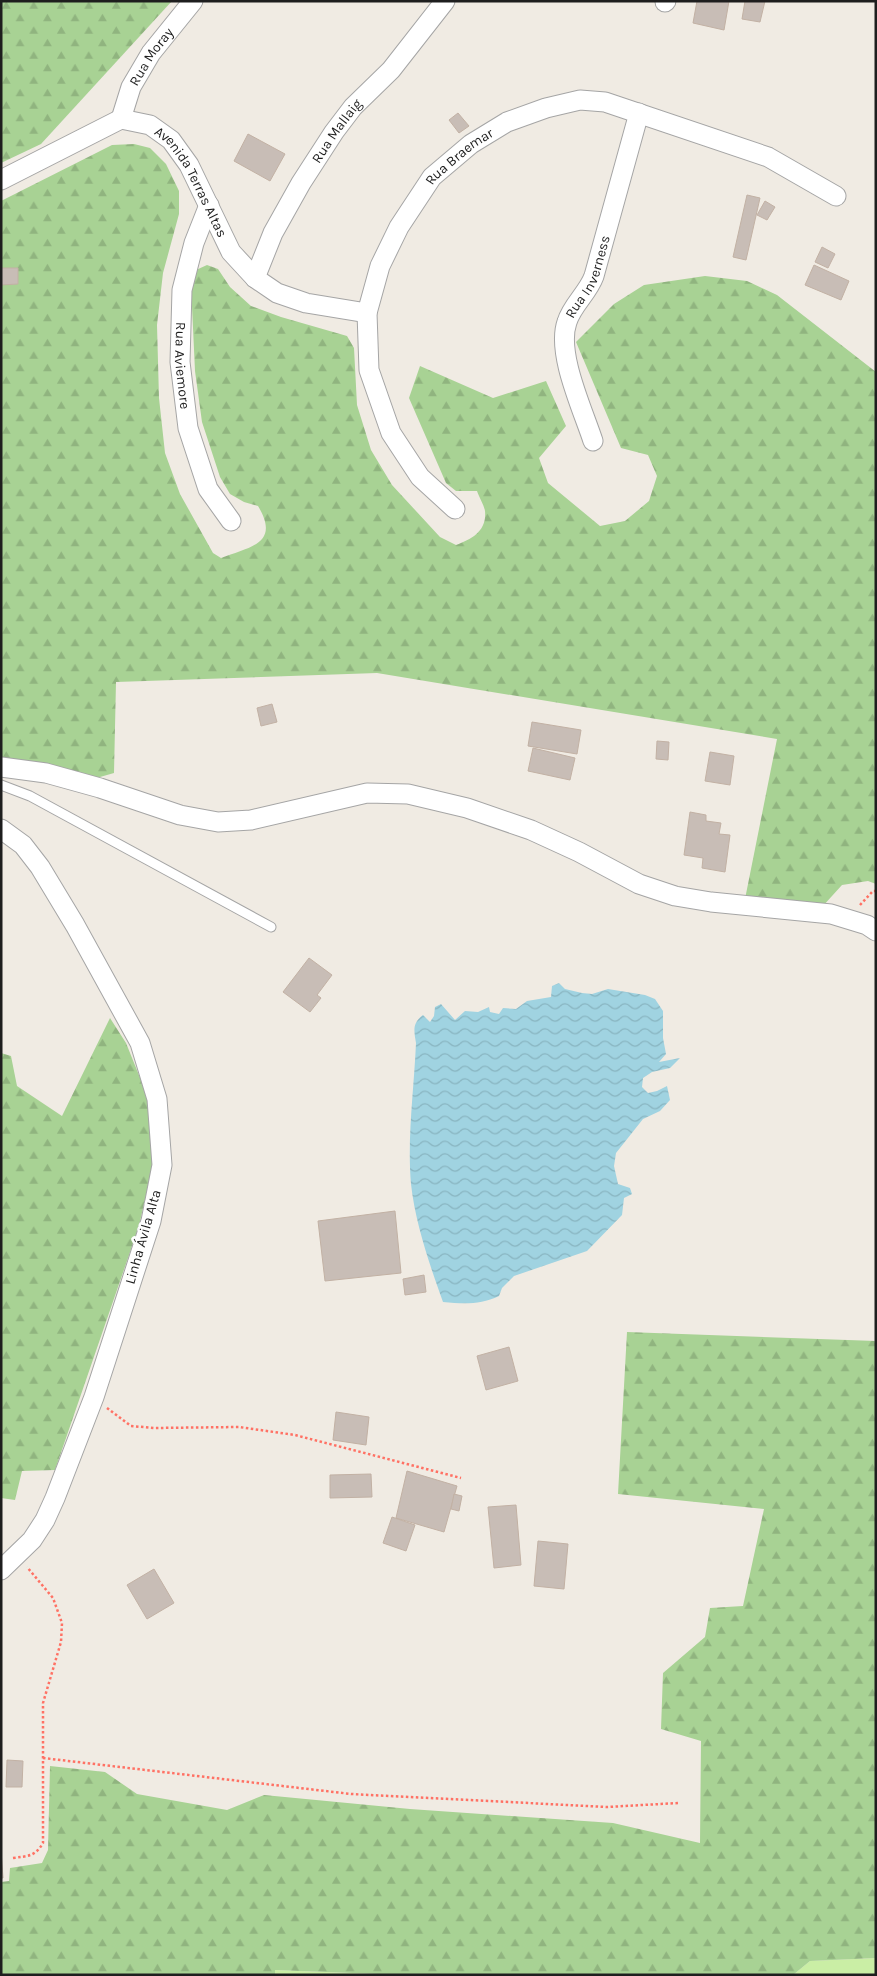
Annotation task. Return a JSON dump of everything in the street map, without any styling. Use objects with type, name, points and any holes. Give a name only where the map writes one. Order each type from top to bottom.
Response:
[{"type":"street","name":"Rua Moray","points":[[121,119],[131,87],[151,53],[193,1]]},
{"type":"street","name":"Rua Mallaig","points":[[254,278],[273,233],[301,183],[334,132],[353,107],[391,70],[445,1]]},
{"type":"street","name":"Rua Braemar","points":[[455,510],[420,477],[391,433],[369,370],[367,313],[380,266],[403,221],[432,178],[471,144],[507,122],[546,108],[580,100],[605,102],[768,157],[836,196]]},
{"type":"street","name":"Rua Inverness","points":[[593,441],[568,364],[563,340],[567,321],[590,288],[639,113]]},
{"type":"street","points":[[1,180],[121,119]]},
{"type":"street","name":"Avenida Terras Altas","points":[[121,119],[150,125],[171,140],[189,165],[231,252],[254,278],[277,293],[306,303],[367,313]]},
{"type":"street","name":"Rua Aviemore","points":[[209,204],[194,243],[182,290],[180,362],[188,428],[208,489],[231,521]]},
{"type":"street","points":[[1,767],[46,773],[100,788],[180,815],[218,822],[251,820],[367,793],[408,794],[467,808],[531,830],[639,884],[675,896],[711,902],[831,914],[867,925],[876,931]]},
{"type":"street","name":"Linha Ávila Alta","points":[[1,829],[23,845],[40,867],[75,925],[140,1043],[158,1099],[162,1166],[151,1221],[94,1397],[45,1520],[32,1540],[1,1570]]},
{"type":"lane","points":[[1,785],[30,796],[271,928]]},
{"type":"path","points":[[94,1397],[131,1426],[154,1428],[239,1427],[295,1435],[461,1478]]},
{"type":"path","points":[[13,1858],[29,1856],[38,1852],[43,1843],[43,1703],[61,1642],[62,1623],[53,1598],[17,1555]]},
{"type":"path","points":[[43,1758],[351,1794],[607,1807],[678,1803]]},
{"type":"green space","points":[[1,1],[172,1],[41,144],[1,163]]},
{"type":"green space","points":[[134,144],[150,148],[166,164],[179,191],[179,214],[163,273],[157,325],[159,398],[165,453],[180,494],[213,553],[221,558],[251,547],[259,542],[264,536],[266,529],[258,506],[244,502],[230,494],[220,477],[202,422],[195,371],[191,285],[196,270],[207,265],[218,269],[230,287],[251,306],[281,317],[347,336],[354,348],[357,405],[371,450],[392,485],[440,537],[456,545],[473,537],[481,529],[485,518],[484,506],[477,491],[456,491],[446,483],[409,398],[420,366],[493,398],[546,381],[566,426],[539,458],[548,483],[600,526],[625,521],[649,501],[657,476],[648,455],[621,448],[576,342],[614,304],[644,285],[705,276],[747,281],[777,295],[876,372],[876,884],[868,881],[842,885],[822,907],[745,899],[777,739],[377,673],[116,682],[114,773],[86,781],[1,761],[1,201],[112,145]]},
{"type":"green space","points":[[110,1018],[126,1043],[149,1100],[153,1164],[139,1226],[55,1470],[22,1471],[15,1500],[1,1498],[1,1053],[11,1056],[17,1086],[62,1116]]},
{"type":"green space","points":[[627,1332],[876,1341],[876,1958],[810,1961],[793,1975],[403,1975],[275,1970],[275,1975],[1,1975],[1,1882],[9,1881],[10,1868],[42,1863],[48,1850],[50,1766],[105,1772],[137,1794],[227,1810],[264,1795],[410,1809],[613,1823],[700,1843],[701,1741],[661,1729],[663,1673],[705,1637],[710,1608],[743,1606],[764,1509],[618,1494]]},
{"type":"green space","points":[[876,1958],[876,1975],[793,1975],[810,1961]]},
{"type":"green space","points":[[274,1970],[403,1975],[275,1975]]},
{"type":"water","points":[[559,983],[565,989],[582,993],[592,994],[608,989],[645,995],[655,999],[663,1011],[663,1038],[666,1054],[659,1062],[680,1058],[670,1068],[652,1072],[643,1078],[642,1087],[648,1093],[667,1086],[670,1100],[660,1111],[643,1119],[616,1153],[614,1166],[618,1184],[630,1188],[632,1194],[624,1198],[622,1215],[587,1251],[514,1276],[502,1288],[499,1296],[492,1299],[472,1303],[443,1302],[419,1229],[411,1184],[410,1131],[416,1043],[415,1024],[423,1015],[430,1022],[434,1016],[435,1007],[441,1004],[455,1020],[465,1011],[478,1012],[489,1007],[490,1012],[499,1014],[503,1008],[516,1009],[527,1001],[551,997],[552,986]]},
{"type":"building","points":[[697,1],[729,1],[724,30],[693,23]]},
{"type":"building","points":[[745,1],[765,1],[760,22],[742,19]]},
{"type":"building","points":[[458,113],[469,126],[459,133],[449,120]]},
{"type":"building","points":[[248,134],[285,154],[270,181],[234,161]]},
{"type":"building","points":[[747,195],[760,198],[746,260],[733,257]]},
{"type":"building","points":[[765,201],[775,207],[767,220],[757,215]]},
{"type":"building","points":[[822,247],[835,254],[828,268],[815,262]]},
{"type":"building","points":[[814,265],[849,281],[841,300],[805,285]]},
{"type":"building","points":[[1,268],[18,268],[18,284],[1,285]]},
{"type":"building","points":[[272,704],[277,722],[261,726],[257,708]]},
{"type":"building","points":[[532,722],[581,730],[577,754],[528,746]]},
{"type":"building","points":[[657,741],[669,742],[668,760],[656,759]]},
{"type":"building","points":[[533,748],[575,758],[570,780],[528,771]]},
{"type":"building","points":[[710,752],[734,756],[730,785],[705,781]]},
{"type":"building","points":[[690,812],[706,815],[706,821],[721,823],[719,834],[730,835],[725,872],[702,868],[703,858],[684,855]]},
{"type":"building","points":[[309,958],[332,975],[317,995],[321,998],[310,1012],[283,992]]},
{"type":"building","points":[[395,1211],[401,1273],[325,1281],[318,1221]]},
{"type":"building","points":[[424,1275],[426,1292],[405,1295],[403,1279]]},
{"type":"building","points":[[509,1347],[518,1381],[486,1390],[477,1356]]},
{"type":"building","points":[[336,1412],[369,1417],[366,1445],[333,1440]]},
{"type":"building","points":[[407,1471],[457,1486],[444,1532],[396,1518]]},
{"type":"building","points":[[371,1474],[372,1497],[330,1498],[330,1475]]},
{"type":"building","points":[[454,1494],[462,1496],[459,1511],[451,1509]]},
{"type":"building","points":[[516,1505],[521,1565],[494,1568],[488,1507]]},
{"type":"building","points":[[392,1517],[415,1525],[406,1551],[383,1543]]},
{"type":"building","points":[[538,1541],[568,1544],[564,1589],[534,1586]]},
{"type":"building","points":[[154,1569],[174,1603],[147,1619],[127,1585]]},
{"type":"building","points":[[7,1760],[23,1761],[22,1787],[6,1787]]},
{"type":"building","points":[[1,1851],[3,1878],[1,1878]]}]
